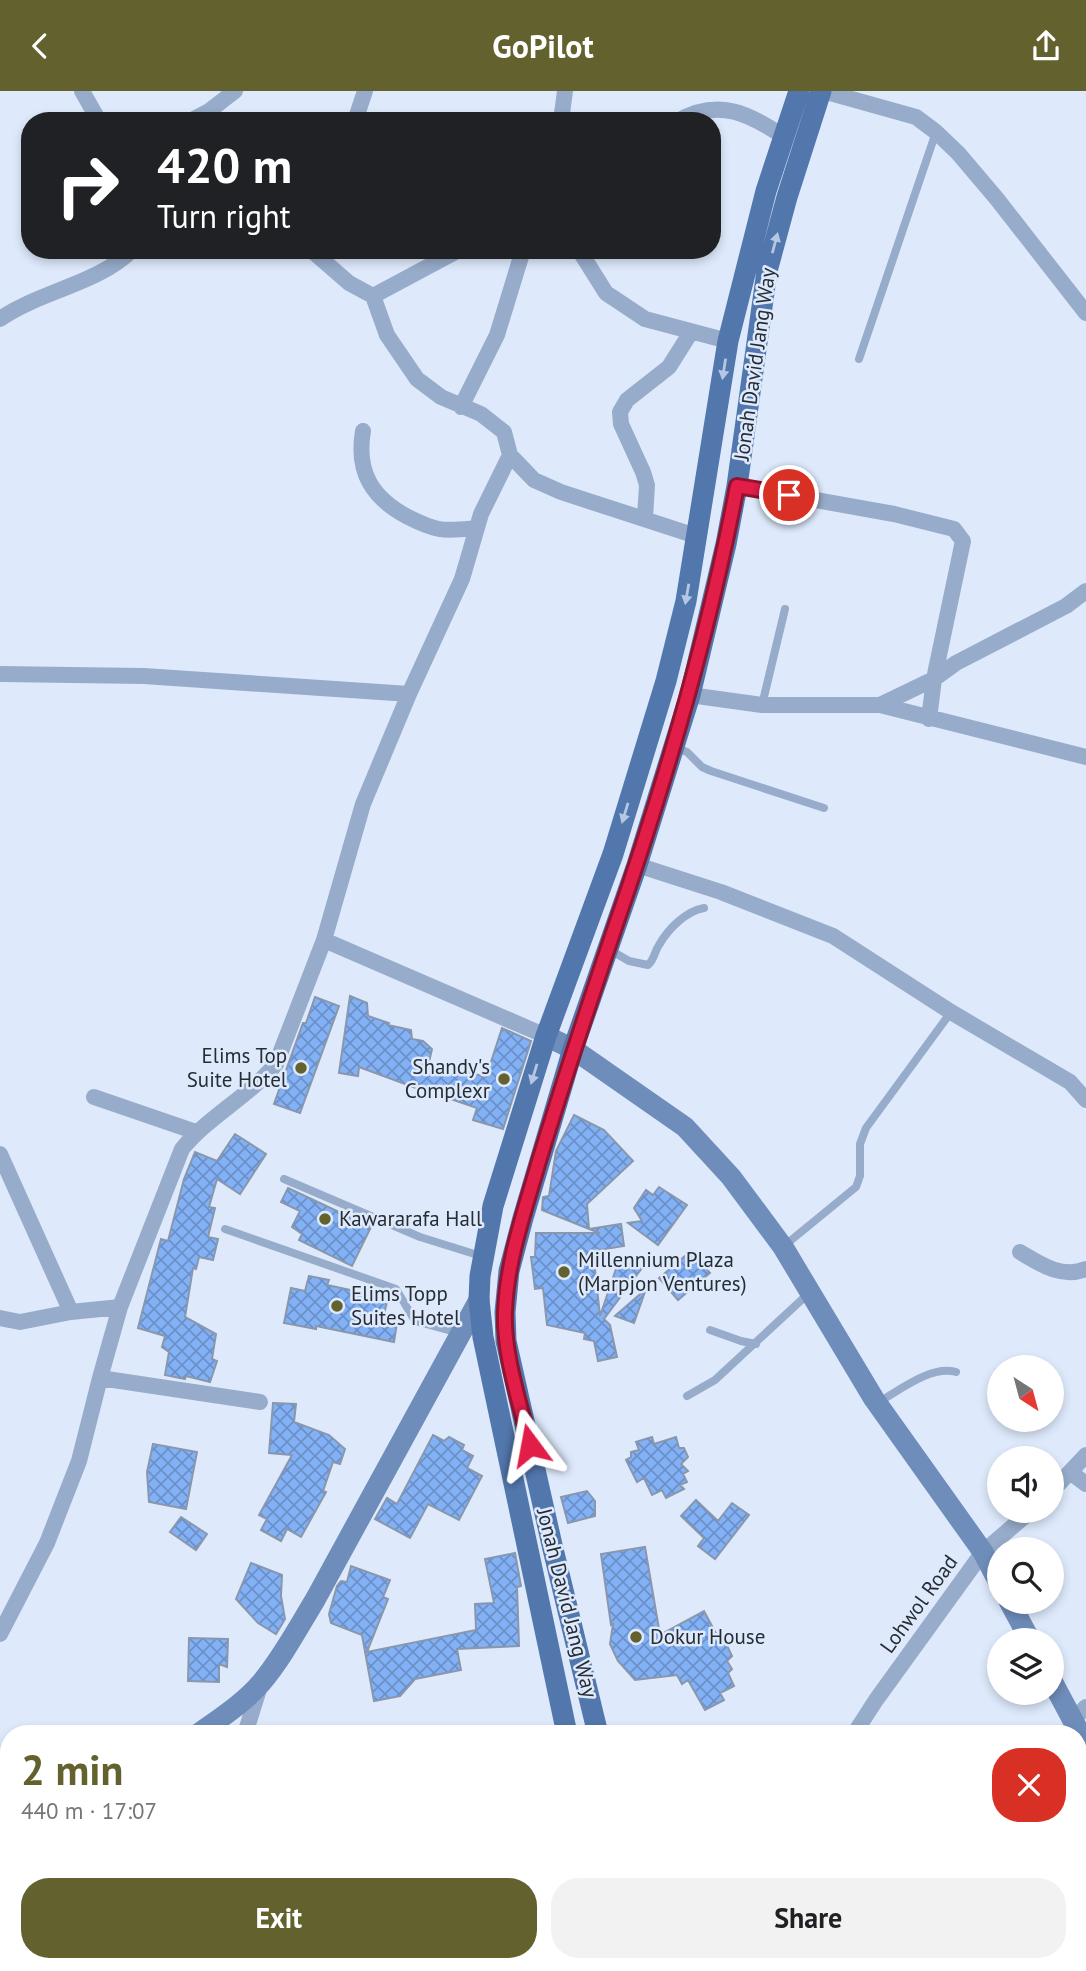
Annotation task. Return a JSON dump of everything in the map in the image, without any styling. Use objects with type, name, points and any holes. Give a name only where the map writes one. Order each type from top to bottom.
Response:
[{"type":"main road","points":[[565,1725],[483,1337],[479,1300],[484,1257],[493,1206],[546,1036],[613,853],[666,681],[686,601],[728,341],[759,217],[799,91]]},
{"type":"main road","name":"Jonah David Jang Way","points":[[596,1725],[506,1341],[509,1271],[573,1049],[637,865],[690,695],[737,486],[767,271],[787,197],[822,91]]},
{"type":"street","points":[[82,91],[94,112]]},
{"type":"street","points":[[207,112],[236,91]]},
{"type":"street","points":[[358,112],[365,91]]},
{"type":"street","points":[[562,112],[565,91]]},
{"type":"street","points":[[822,91],[916,117],[936,132],[958,153],[1086,313]]},
{"type":"street","points":[[700,112],[710,108],[742,112],[760,120],[784,137]]},
{"type":"street","points":[[0,319],[17,307],[118,264],[123,259]]},
{"type":"street","points":[[322,259],[349,283],[373,296],[387,335],[417,379],[441,397],[481,414],[504,432],[510,454],[534,480],[561,492],[645,517],[696,536]]},
{"type":"street","points":[[373,296],[442,259]]},
{"type":"street","points":[[461,407],[497,335],[520,259]]},
{"type":"street","points":[[585,259],[606,293],[645,319],[728,341]]},
{"type":"street","points":[[645,517],[647,485],[621,424],[620,412],[627,400],[669,367],[691,333]]},
{"type":"street","points":[[363,431],[360,448],[362,463],[366,478],[375,493],[400,513],[423,525],[439,530],[477,528]]},
{"type":"street","points":[[0,1633],[52,1531],[79,1461],[120,1307],[182,1149],[196,1132],[262,1080],[276,1064],[324,940],[363,804],[409,694],[462,579],[481,514],[510,454]]},
{"type":"street","points":[[737,486],[894,514],[954,529],[963,541],[934,679],[929,719]]},
{"type":"street","points":[[880,705],[934,679],[957,663],[1066,606],[1086,591]]},
{"type":"street","points":[[0,674],[144,676],[409,694]]},
{"type":"street","points":[[690,695],[762,705],[880,705],[1086,757]]},
{"type":"street","points":[[637,865],[721,892],[834,936],[951,1012],[1070,1082],[1086,1100]]},
{"type":"street","points":[[324,940],[573,1049],[685,1128],[731,1177],[783,1247],[877,1403],[987,1560]]},
{"type":"street","points":[[94,1097],[196,1132]]},
{"type":"street","points":[[0,1155],[71,1312]]},
{"type":"street","points":[[1020,1252],[1062,1273],[1077,1273],[1086,1269]]},
{"type":"street","points":[[248,1725],[261,1684],[315,1600],[479,1300]]},
{"type":"street","points":[[0,1318],[20,1322],[71,1312],[120,1307]]},
{"type":"street","points":[[100,1378],[260,1402]]},
{"type":"street","points":[[1064,1478],[1086,1455]]},
{"type":"street","points":[[1070,1472],[1086,1484]]},
{"type":"street","name":"Lohwol Road","points":[[860,1725],[983,1552],[1017,1523]]},
{"type":"street","points":[[211,1725],[261,1684]]},
{"type":"street","points":[[1064,1696],[1079,1714]]},
{"type":"lane","points":[[859,359],[936,132]]},
{"type":"lane","points":[[762,705],[785,609]]},
{"type":"lane","points":[[674,747],[687,752],[702,767],[711,771],[824,808]]},
{"type":"lane","points":[[608,949],[629,961],[648,965],[675,924],[696,910],[704,908]]},
{"type":"lane","points":[[783,1247],[856,1187],[860,1176],[860,1145],[866,1128],[951,1012]]},
{"type":"lane","points":[[284,1179],[420,1237],[484,1257]]},
{"type":"lane","points":[[225,1229],[396,1289],[415,1321],[461,1334]]},
{"type":"lane","points":[[687,1396],[715,1380],[811,1291]]},
{"type":"lane","points":[[710,1330],[756,1344]]},
{"type":"lane","points":[[877,1403],[923,1377],[946,1369],[956,1372]]},
{"type":"building","points":[[350,996],[367,1003],[368,1016],[389,1023],[388,1025],[411,1030],[412,1039],[423,1041],[432,1049],[429,1062],[486,1077],[502,1028],[531,1041],[503,1129],[473,1120],[477,1108],[416,1085],[416,1088],[359,1067],[358,1076],[339,1073]]},
{"type":"building","name":"Elims Top Suite Hotel","points":[[315,997],[339,1006],[300,1113],[274,1104]]},
{"type":"building","points":[[574,1115],[604,1130],[633,1161],[587,1204],[589,1229],[542,1210],[543,1197],[549,1196],[556,1151]]},
{"type":"building","points":[[235,1134],[266,1154],[240,1194],[217,1179],[209,1207],[215,1208],[208,1237],[218,1239],[213,1260],[199,1257],[196,1269],[193,1268],[185,1317],[216,1334],[212,1359],[217,1361],[210,1382],[186,1376],[185,1379],[165,1375],[169,1352],[162,1347],[165,1336],[138,1328],[161,1239],[168,1241],[184,1179],[195,1152],[217,1161]]},
{"type":"building","points":[[659,1187],[687,1205],[658,1245],[628,1223],[642,1221],[634,1208],[646,1190],[653,1195]]},
{"type":"building","name":"Kawararafa Hall","points":[[288,1188],[371,1227],[352,1266],[299,1240],[302,1234],[292,1227],[300,1211],[281,1202]]},
{"type":"building","points":[[621,1224],[624,1246],[593,1251],[600,1316],[619,1260],[642,1268],[604,1319],[610,1325],[617,1357],[598,1361],[594,1341],[584,1339],[585,1333],[547,1325],[543,1288],[535,1289],[531,1257],[535,1257],[536,1233],[600,1233],[589,1229]]},
{"type":"building","points":[[691,1251],[710,1273],[678,1300],[659,1278]]},
{"type":"building","name":"Elims Topp Suites Hotel","points":[[309,1276],[329,1280],[327,1285],[388,1298],[384,1314],[398,1317],[394,1342],[316,1326],[316,1329],[284,1323],[291,1288],[305,1291]]},
{"type":"building","points":[[646,1289],[634,1323],[615,1316]]},
{"type":"building","points":[[273,1403],[296,1404],[294,1422],[329,1435],[345,1449],[340,1464],[333,1462],[323,1491],[326,1492],[301,1537],[287,1529],[281,1541],[261,1530],[267,1519],[259,1515],[292,1455],[269,1453]]},
{"type":"building","points":[[433,1435],[444,1441],[449,1437],[464,1445],[462,1450],[473,1456],[467,1468],[482,1476],[459,1520],[428,1504],[410,1538],[375,1519],[387,1498],[397,1504]]},
{"type":"building","points":[[652,1437],[654,1444],[676,1437],[679,1448],[684,1448],[688,1457],[681,1464],[688,1471],[683,1474],[687,1482],[680,1485],[684,1489],[666,1498],[662,1490],[652,1495],[644,1478],[637,1482],[626,1460],[631,1457],[631,1452],[639,1450],[636,1442]]},
{"type":"building","points":[[153,1444],[197,1452],[186,1509],[149,1502],[147,1472]]},
{"type":"building","points":[[587,1491],[595,1501],[595,1516],[568,1523],[561,1497]]},
{"type":"building","points":[[696,1500],[718,1521],[732,1503],[749,1515],[715,1559],[698,1546],[704,1538],[681,1516]]},
{"type":"building","points":[[181,1517],[207,1534],[196,1550],[170,1532]]},
{"type":"building","points":[[645,1547],[660,1635],[704,1611],[719,1639],[723,1637],[732,1656],[727,1661],[732,1669],[728,1673],[734,1686],[720,1693],[724,1700],[705,1710],[688,1680],[682,1684],[677,1675],[635,1680],[618,1661],[610,1644],[613,1624],[611,1625],[601,1554]]},
{"type":"building","points":[[515,1553],[521,1586],[517,1587],[519,1646],[457,1649],[461,1670],[415,1679],[400,1696],[374,1701],[362,1635],[331,1623],[329,1614],[337,1586],[341,1581],[347,1582],[351,1566],[390,1580],[383,1597],[388,1599],[367,1652],[476,1630],[475,1604],[494,1603],[485,1559]]},
{"type":"building","points":[[251,1563],[282,1575],[281,1596],[285,1619],[276,1634],[258,1623],[236,1599]]},
{"type":"building","points":[[189,1638],[228,1639],[227,1667],[219,1664],[219,1682],[188,1681]]},
{"type":"place","name":"Elims Top Suite Hotel","points":[[301,1068]]},
{"type":"place","name":"Shandy's Complexr","points":[[504,1079]]},
{"type":"place","name":"Kawararafa Hall","points":[[325,1219]]},
{"type":"place","name":"Millennium Plaza (Marpjon Ventures)","points":[[564,1272]]},
{"type":"place","name":"Elims Topp Suites Hotel","points":[[337,1306]]},
{"type":"place","name":"Dokur House","points":[[636,1637]]},
{"type":"route","points":[[530,1445],[506,1341],[505,1312],[509,1271],[523,1218],[573,1049],[637,865],[690,695],[737,486],[789,495]]}]
